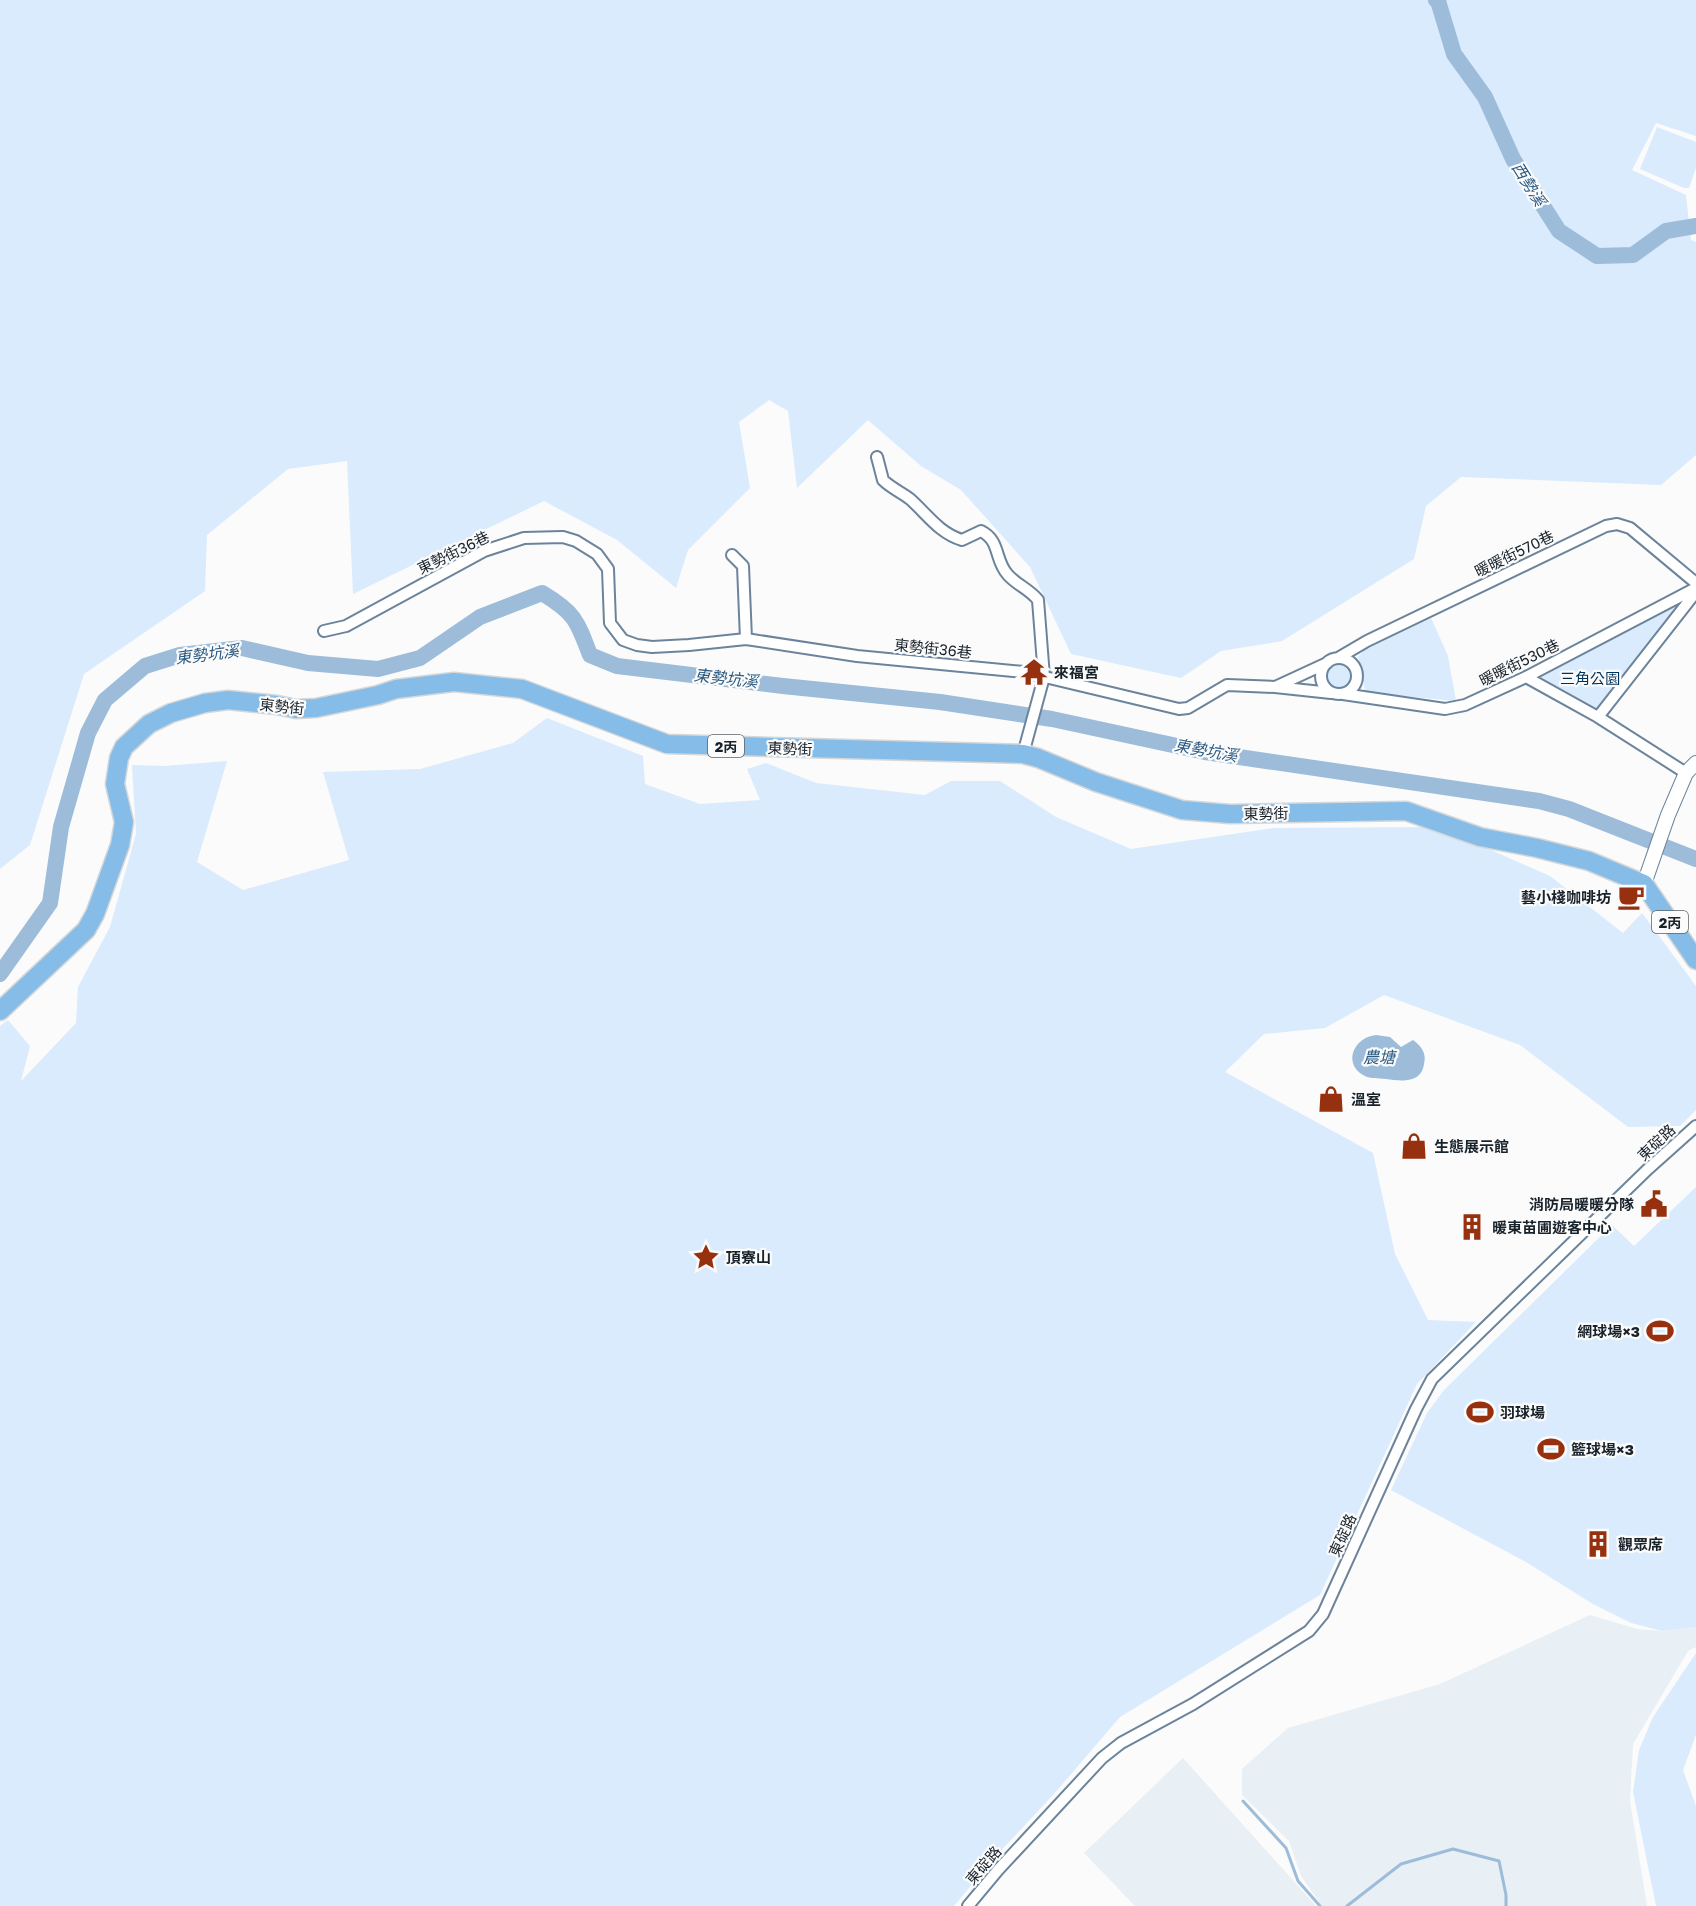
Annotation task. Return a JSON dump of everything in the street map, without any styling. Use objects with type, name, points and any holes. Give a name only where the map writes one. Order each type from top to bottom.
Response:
[{"type":"main road","name":"東勢街","points":[[0,1011],[86,930],[95,914],[120,845],[124,822],[115,784],[119,758],[124,747],[149,724],[171,713],[205,703],[228,700],[296,709],[316,708],[396,689],[454,682],[522,689],[667,744],[1024,747],[1038,758],[1096,782],[1182,810],[1230,814],[1406,811],[1480,837],[1537,848],[1647,878]]},
{"type":"main road","name":"2丙","points":[[1647,878],[1696,960]]},
{"type":"street","points":[[877,457],[883,480],[909,499],[933,523],[952,537],[962,540],[981,531],[991,536],[1008,575],[1031,591],[1038,600],[1044,677],[1024,747]]},
{"type":"street","name":"暖暖街570巷","points":[[1338,658],[1367,640],[1606,526],[1617,524],[1630,528],[1696,583]]},
{"type":"street","name":"東勢街36巷","points":[[324,631],[346,626],[484,551],[524,538],[563,537],[576,541],[597,555],[608,570],[610,623],[623,640],[637,645],[652,647],[746,639],[857,656],[1024,672],[1044,677]]},
{"type":"street","points":[[732,555],[743,566],[746,639]]},
{"type":"street","points":[[1598,717],[1696,590]]},
{"type":"street","name":"暖暖街530巷","points":[[1275,687],[1337,693],[1445,709],[1465,705],[1526,677],[1696,590]]},
{"type":"street","points":[[1044,677],[1179,709],[1188,708],[1227,685],[1275,687],[1327,663],[1338,658],[1354,666],[1357,677],[1353,688],[1337,693],[1323,685],[1321,673],[1327,663]]},
{"type":"street","points":[[1526,677],[1693,766],[1668,815],[1647,878]]},
{"type":"street","name":"東碇路","points":[[968,1906],[998,1870],[1102,1758],[1121,1743],[1193,1704],[1309,1631],[1323,1614],[1416,1409],[1432,1380],[1648,1169],[1696,1126]]},
{"type":"shaded area","points":[[1590,1615],[1637,1629],[1662,1631],[1696,1627],[1696,1647],[1688,1651],[1633,1744],[1630,1801],[1647,1906],[1322,1906],[1301,1876],[1289,1841],[1242,1795],[1242,1769],[1288,1728],[1440,1684]]},
{"type":"shaded area","points":[[1183,1758],[1316,1906],[1135,1906],[1084,1853]]},
{"type":"green space","points":[[0,0],[1696,0],[1696,136],[1656,123],[1632,170],[1686,195],[1691,240],[1696,242],[1696,455],[1661,485],[1461,477],[1426,506],[1414,559],[1282,641],[1221,651],[1181,678],[1071,654],[1030,567],[961,490],[921,466],[868,420],[797,488],[788,411],[769,400],[739,422],[750,488],[688,550],[676,588],[617,540],[544,501],[353,594],[347,461],[288,469],[207,535],[205,591],[84,674],[30,845],[0,869]]},
{"type":"green space","points":[[1657,127],[1696,142],[1696,168],[1689,188],[1684,188],[1640,169]]},
{"type":"green space","name":"三角公園","points":[[1684,599],[1596,710],[1540,678]]},
{"type":"green space","points":[[1431,618],[1448,656],[1456,701],[1365,691],[1358,657],[1363,651]]},
{"type":"green space","points":[[1339,664],[1348,668],[1352,677],[1348,686],[1339,690],[1330,686],[1326,677],[1330,668]]},
{"type":"green space","points":[[547,718],[643,756],[645,784],[700,804],[760,800],[747,769],[766,763],[816,783],[925,795],[951,781],[1000,781],[1056,817],[1131,849],[1273,828],[1439,827],[1550,876],[1623,933],[1642,913],[1696,986],[1696,1110],[1680,1126],[1628,1127],[1520,1045],[1384,995],[1325,1028],[1264,1034],[1225,1072],[1373,1153],[1395,1254],[1428,1320],[1476,1322],[1417,1384],[1320,1595],[1120,1717],[954,1906],[0,1906],[0,1026],[8,1020],[30,1046],[21,1081],[76,1023],[78,987],[110,927],[136,834],[132,765],[164,766],[227,761],[197,862],[243,890],[349,860],[323,772],[420,769],[513,743]]},
{"type":"green space","points":[[1696,1187],[1696,1627],[1662,1631],[1631,1623],[1593,1604],[1526,1562],[1391,1490],[1427,1413],[1444,1390],[1612,1225],[1634,1246]]},
{"type":"green space","points":[[1696,1653],[1696,1735],[1683,1770],[1696,1806],[1696,1906],[1656,1906],[1633,1792],[1639,1750],[1653,1717]]},
{"type":"water","name":"農塘","points":[[1376,1035],[1390,1037],[1401,1047],[1413,1040],[1419,1045],[1425,1056],[1419,1075],[1410,1080],[1398,1080],[1368,1077],[1357,1070],[1352,1057],[1357,1045],[1362,1040]]},
{"type":"waterway","name":"西勢溪","points":[[1436,0],[1454,54],[1485,97],[1513,159],[1559,231],[1597,256],[1633,255],[1666,231],[1696,226]]},
{"type":"waterway","name":"東勢坑溪","points":[[0,974],[50,903],[61,827],[88,733],[105,700],[145,666],[180,655],[242,648],[308,663],[378,669],[420,658],[480,617],[542,593],[561,606],[573,618],[582,633],[590,655],[617,666],[940,702],[1052,719],[1205,752],[1539,801],[1569,809],[1696,859]]},
{"type":"waterway","points":[[1243,1801],[1286,1848],[1298,1881],[1320,1906]]},
{"type":"waterway","points":[[1347,1906],[1401,1864],[1453,1849],[1499,1861],[1506,1906]]},
{"type":"place","name":"來福宮","points":[[1034,672]]},
{"type":"place","name":"藝小棧咖啡坊","points":[[1631,897]]},
{"type":"place","name":"溫室","points":[[1331,1099]]},
{"type":"place","name":"生態展示館","points":[[1414,1146]]},
{"type":"place","name":"消防局暖暖分隊","points":[[1654,1204]]},
{"type":"place","name":"暖東苗圃遊客中心","points":[[1472,1227]]},
{"type":"place","name":"頂寮山","points":[[706,1257]]},
{"type":"place","name":"網球場×3","points":[[1660,1331]]},
{"type":"place","name":"羽球場","points":[[1480,1412]]},
{"type":"place","name":"籃球場×3","points":[[1551,1449]]},
{"type":"place","name":"觀眾席","points":[[1598,1544]]}]
